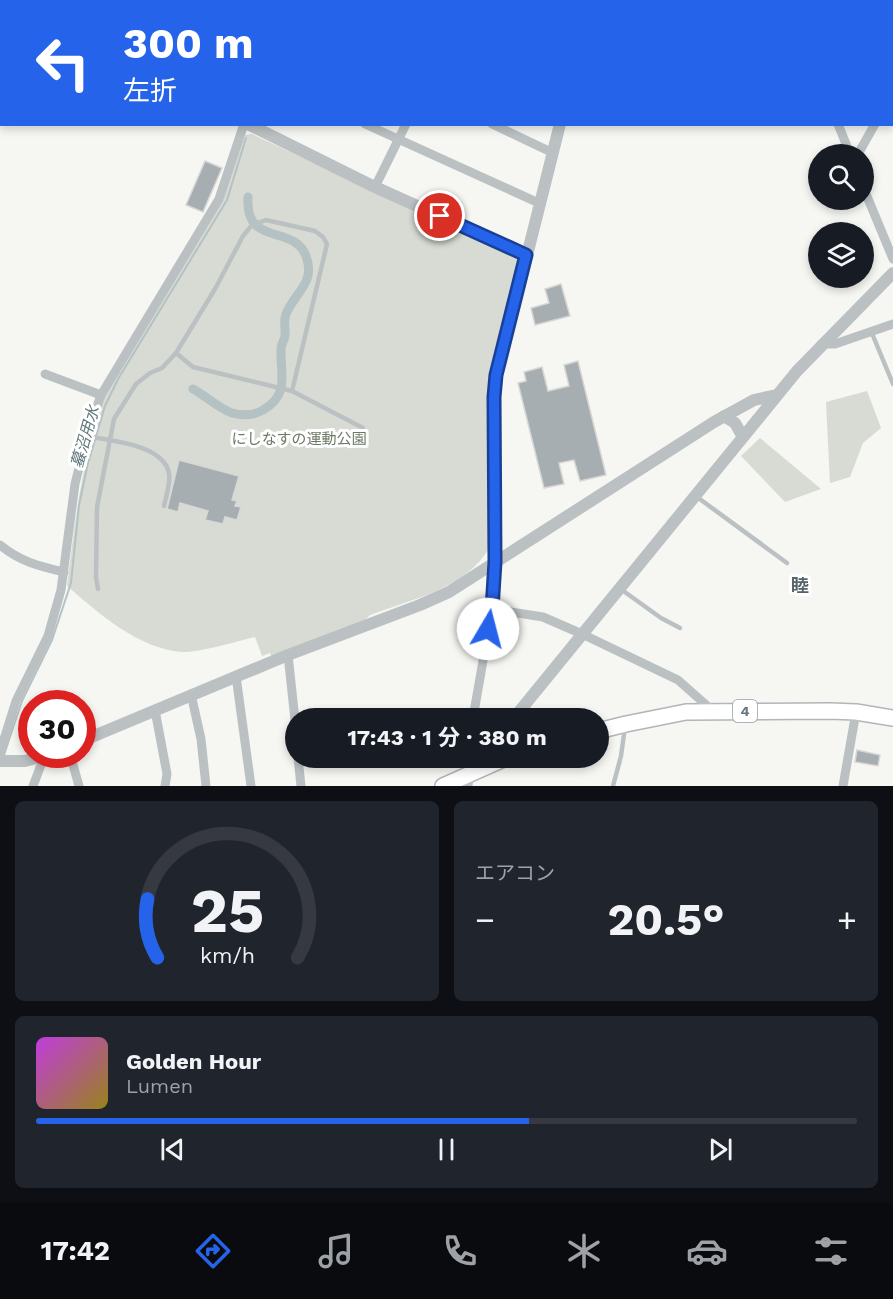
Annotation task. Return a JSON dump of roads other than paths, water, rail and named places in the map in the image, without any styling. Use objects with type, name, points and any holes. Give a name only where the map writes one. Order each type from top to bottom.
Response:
[{"type":"highway","name":"4","points":[[609,728],[686,712],[713,711],[856,712],[893,718]]},
{"type":"highway","points":[[443,786],[469,780],[489,768]]},
{"type":"street","points":[[0,752],[16,701],[48,636],[64,572],[75,484],[101,394],[219,199],[245,126]]},
{"type":"street","points":[[250,126],[375,187],[526,255]]},
{"type":"street","points":[[369,126],[541,204]]},
{"type":"street","points":[[375,187],[405,126]]},
{"type":"street","points":[[496,126],[553,153]]},
{"type":"street","points":[[475,708],[492,609],[495,562],[494,397],[496,375],[560,126]]},
{"type":"street","points":[[839,126],[846,144]]},
{"type":"street","points":[[863,144],[873,126]]},
{"type":"street","points":[[873,210],[893,259]]},
{"type":"street","points":[[522,708],[777,395],[821,344],[893,273]]},
{"type":"street","points":[[821,344],[834,344],[893,324]]},
{"type":"street","points":[[45,374],[101,394]]},
{"type":"street","points":[[96,735],[288,655],[437,598],[724,416],[754,400],[777,395]]},
{"type":"street","points":[[724,416],[735,423],[743,437]]},
{"type":"street","points":[[0,545],[14,557],[64,572]]},
{"type":"street","points":[[492,609],[543,617],[582,634],[678,680],[713,711]]},
{"type":"street","points":[[288,655],[294,708]]},
{"type":"street","points":[[236,676],[251,786]]},
{"type":"street","points":[[191,694],[201,739],[206,786]]},
{"type":"street","points":[[155,710],[166,774],[165,786]]},
{"type":"street","points":[[843,786],[856,712]]},
{"type":"street","points":[[0,761],[18,761]]},
{"type":"street","points":[[33,786],[41,768]]},
{"type":"street","points":[[74,768],[79,786]]},
{"type":"street","points":[[299,768],[301,786]]},
{"type":"lane","points":[[98,589],[96,577],[97,507],[114,419],[136,384],[150,373],[162,368],[176,353],[216,289],[243,236],[252,225],[266,220],[315,231],[323,237],[327,244],[292,391]]},
{"type":"lane","points":[[872,331],[893,384]]},
{"type":"lane","points":[[176,353],[193,367],[292,391],[363,428]]},
{"type":"lane","points":[[87,436],[144,447],[165,463],[169,474],[164,506]]},
{"type":"lane","points":[[695,496],[787,563]]},
{"type":"lane","points":[[620,589],[661,618],[680,627]]},
{"type":"lane","points":[[612,786],[621,756],[626,724]]},
{"type":"waterway","name":"蟇沼用水","points":[[4,755],[22,701],[52,640],[71,583],[79,505],[88,463],[105,406],[118,379],[227,200],[246,138]]},
{"type":"waterway","points":[[193,389],[227,411],[244,415],[263,410],[277,398],[280,391],[282,383],[281,346],[285,336],[285,317],[303,287],[308,265],[300,246],[254,223],[249,213],[248,197]]},
{"type":"district","name":"睦","points":[[800,585]]},
{"type":"park label","name":"にしなすの運動公園","points":[[299,439]]}]
